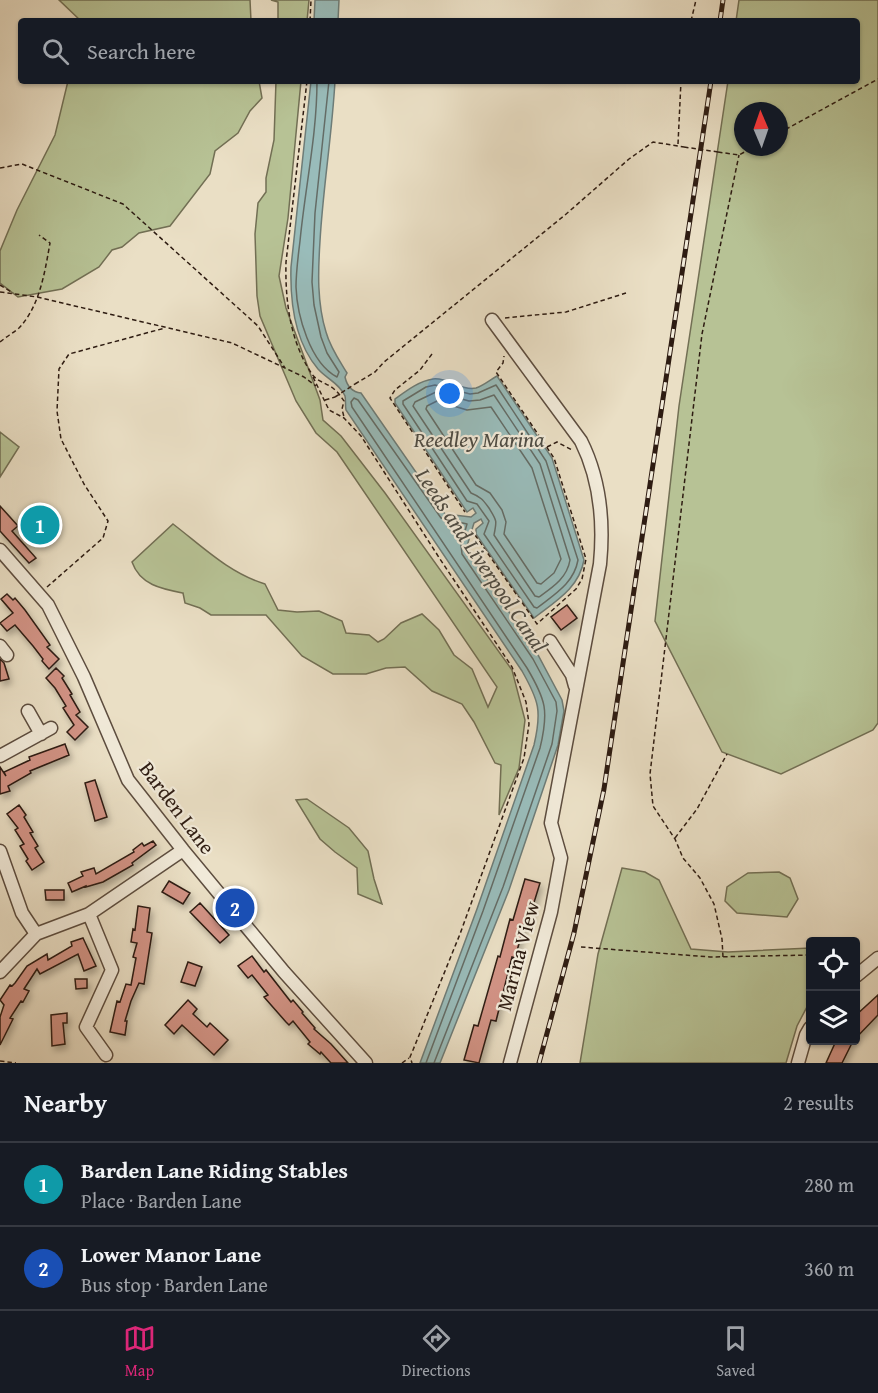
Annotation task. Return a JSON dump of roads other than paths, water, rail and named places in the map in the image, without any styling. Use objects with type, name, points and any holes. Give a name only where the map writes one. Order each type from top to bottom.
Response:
[{"type":"street","points":[[497,319],[580,441],[589,460],[598,494],[603,535],[600,564],[575,687]]},
{"type":"street","name":"Barden Lane","points":[[0,550],[48,605],[84,678],[128,780],[284,972],[366,1063]]},
{"type":"street","points":[[550,641],[572,675],[575,687]]},
{"type":"street","name":"Marina View","points":[[510,1063],[551,912],[561,858],[551,823],[575,687]]},
{"type":"street","points":[[0,756],[46,731],[28,711]]},
{"type":"street","points":[[0,972],[36,934],[89,914],[183,850]]},
{"type":"street","points":[[0,851],[22,913],[36,934]]},
{"type":"street","points":[[89,914],[112,970],[86,1027],[106,1055]]},
{"type":"street","points":[[860,972],[878,958]]},
{"type":"street","points":[[798,1063],[806,1035]]},
{"type":"water","points":[[315,0],[339,0],[338,18],[314,18]]},
{"type":"water","name":"Reedley Marina","points":[[311,84],[335,84],[321,221],[319,287],[326,332],[332,348],[347,373],[345,377],[347,383],[350,388],[361,393],[445,514],[471,517],[476,513],[473,508],[467,512],[395,403],[395,399],[428,380],[439,379],[465,388],[476,388],[497,376],[552,458],[584,560],[572,586],[534,618],[476,534],[476,529],[483,523],[481,519],[474,523],[467,546],[468,551],[538,655],[562,700],[564,711],[558,745],[509,890],[440,1063],[420,1063],[534,745],[538,723],[537,707],[532,690],[522,671],[346,410],[343,392],[318,369],[310,358],[299,334],[293,307],[291,267]]},
{"type":"railway","points":[[720,18],[723,0]]},
{"type":"railway","points":[[539,1063],[574,933],[604,789],[711,84]]},
{"type":"place","name":"Barden Lane Riding Stables","points":[[40,525]]},
{"type":"place","name":"Lower Manor Lane","points":[[235,908]]},
{"type":"water label","name":"Leeds and Liverpool Canal","points":[[482,560]]}]
